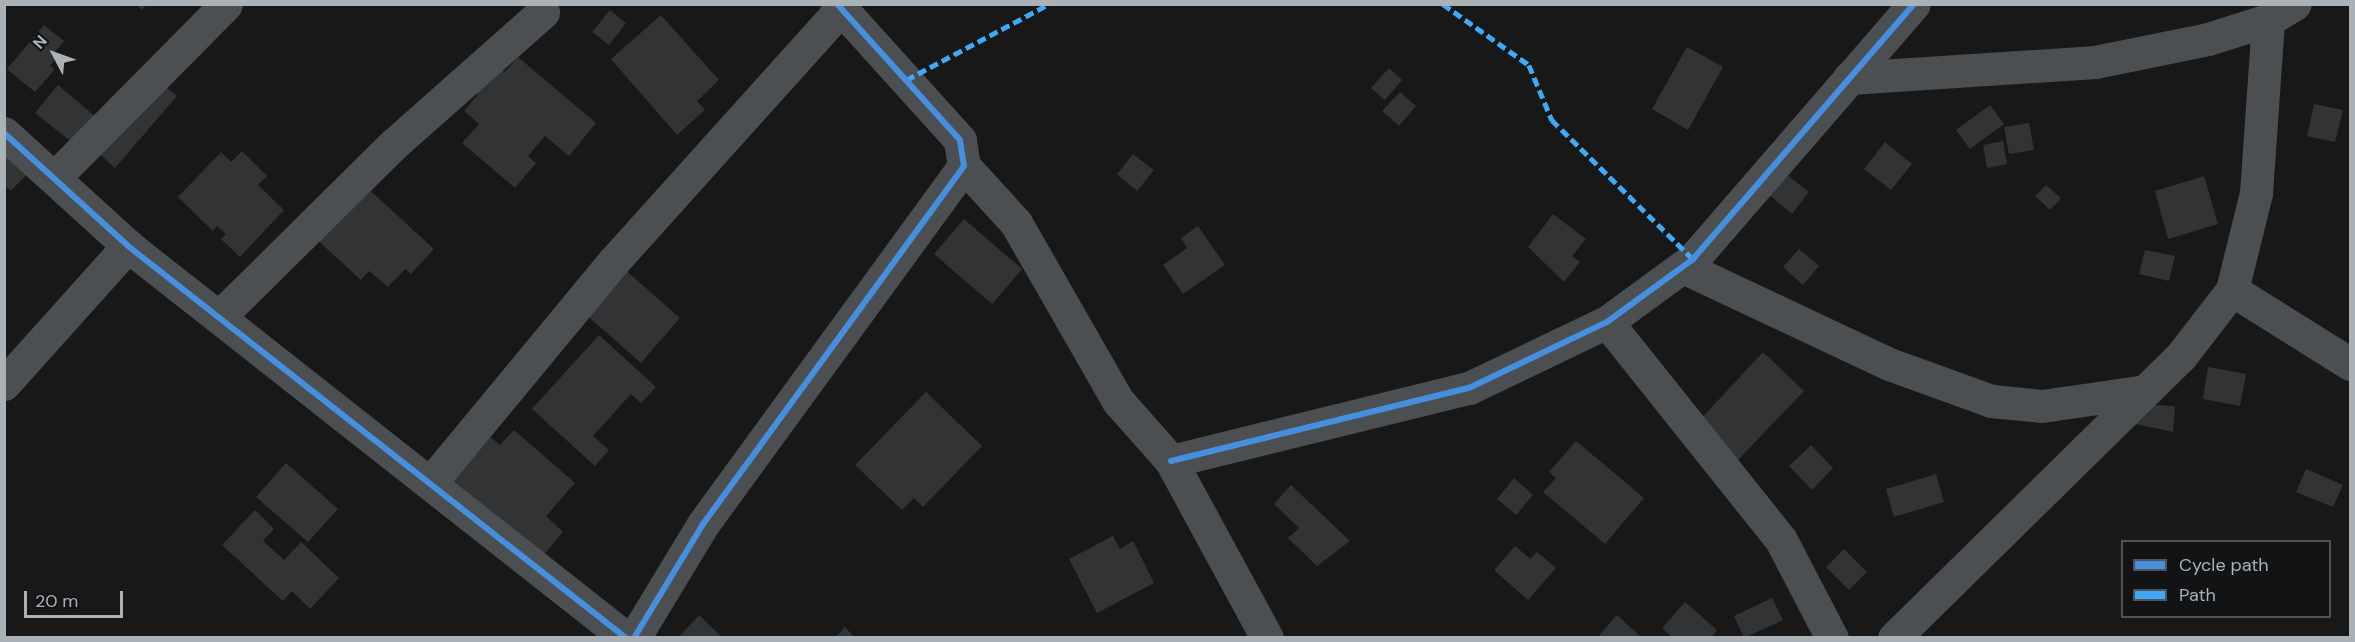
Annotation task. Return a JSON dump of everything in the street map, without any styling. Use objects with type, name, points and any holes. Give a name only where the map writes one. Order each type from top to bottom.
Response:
[{"type":"street","points":[[55,177],[226,4]]},
{"type":"street","points":[[1171,461],[1469,388],[1607,322],[1683,267],[1914,4]]},
{"type":"street","points":[[432,482],[614,261],[839,7],[960,140],[964,166],[1016,223],[1118,401],[1171,461],[1268,638]]},
{"type":"street","points":[[219,317],[394,144],[543,12]]},
{"type":"street","points":[[1849,78],[2095,62],[2208,39],[2282,12],[2256,193],[2232,290],[2181,356],[2139,392],[1894,638]]},
{"type":"street","points":[[4,133],[55,177],[128,246],[219,317],[334,412],[432,482],[626,638]]},
{"type":"street","points":[[634,638],[703,524],[964,166]]},
{"type":"street","points":[[4,384],[128,246]]},
{"type":"street","points":[[1683,267],[1889,364],[1991,401],[2042,406],[2139,392]]},
{"type":"street","points":[[2232,290],[2350,364]]},
{"type":"street","points":[[1607,322],[1781,540],[1832,638]]},
{"type":"building","points":[[135,4],[147,4],[142,10]]},
{"type":"building","points":[[610,10],[626,23],[609,45],[592,32]]},
{"type":"building","points":[[661,15],[719,80],[697,101],[705,110],[677,135],[611,59]]},
{"type":"building","points":[[44,25],[64,41],[54,53],[58,56],[50,66],[55,69],[35,92],[7,69]]},
{"type":"building","points":[[1687,47],[1723,67],[1688,130],[1652,109]]},
{"type":"building","points":[[518,57],[596,123],[569,156],[545,136],[528,156],[536,163],[515,188],[462,143],[479,124],[464,111],[478,94],[475,92],[497,65],[505,72]]},
{"type":"building","points":[[1389,68],[1402,80],[1385,100],[1371,88]]},
{"type":"building","points":[[158,80],[177,96],[115,168],[96,151]]},
{"type":"building","points":[[58,85],[97,118],[69,140],[35,113]]},
{"type":"building","points":[[1400,92],[1416,106],[1399,126],[1382,111]]},
{"type":"building","points":[[2314,104],[2343,110],[2335,142],[2307,136]]},
{"type":"building","points":[[1990,105],[2004,124],[1970,149],[1956,130]]},
{"type":"building","points":[[2029,123],[2034,150],[2009,154],[2004,127]]},
{"type":"building","points":[[2003,141],[2007,164],[1987,168],[1983,145]]},
{"type":"building","points":[[1885,142],[1912,164],[1891,190],[1864,169]]},
{"type":"building","points":[[242,151],[267,176],[258,185],[284,210],[240,257],[221,239],[226,234],[217,226],[213,231],[178,197],[221,152],[231,162]]},
{"type":"building","points":[[4,152],[27,174],[11,191],[4,185]]},
{"type":"building","points":[[1133,154],[1154,170],[1137,191],[1117,174]]},
{"type":"building","points":[[1786,174],[1809,192],[1792,214],[1769,195]]},
{"type":"building","points":[[2204,176],[2218,224],[2168,239],[2155,191]]},
{"type":"building","points":[[362,183],[434,249],[411,274],[405,269],[388,287],[369,271],[361,280],[313,236]]},
{"type":"building","points":[[2046,185],[2061,198],[2050,210],[2035,196]]},
{"type":"building","points":[[1553,214],[1586,239],[1572,256],[1580,262],[1564,282],[1528,247]]},
{"type":"building","points":[[964,219],[1022,269],[992,304],[934,254]]},
{"type":"building","points":[[1198,226],[1225,265],[1183,294],[1163,265],[1187,248],[1181,238]]},
{"type":"building","points":[[1799,249],[1819,266],[1803,285],[1783,267]]},
{"type":"building","points":[[2145,250],[2175,256],[2169,281],[2139,274]]},
{"type":"building","points":[[622,267],[680,318],[641,363],[583,312]]},
{"type":"building","points":[[599,335],[656,387],[641,403],[631,394],[593,436],[609,450],[595,466],[532,409]]},
{"type":"building","points":[[1763,352],[1804,391],[1737,461],[1697,423]]},
{"type":"building","points":[[2208,367],[2246,374],[2240,406],[2203,399]]},
{"type":"building","points":[[926,392],[982,446],[923,507],[914,498],[902,510],[855,465]]},
{"type":"building","points":[[2132,404],[2175,406],[2173,432],[2131,423]]},
{"type":"building","points":[[482,430],[500,445],[514,430],[575,483],[546,516],[563,532],[541,558],[444,473]]},
{"type":"building","points":[[1576,441],[1644,498],[1605,544],[1543,492],[1556,478],[1549,472]]},
{"type":"building","points":[[1811,445],[1833,468],[1812,490],[1789,466]]},
{"type":"building","points":[[286,463],[338,509],[308,542],[256,497]]},
{"type":"building","points":[[2306,469],[2343,485],[2333,507],[2296,492]]},
{"type":"building","points":[[1936,474],[1944,502],[1894,517],[1886,489]]},
{"type":"building","points":[[1514,478],[1533,495],[1516,515],[1497,499]]},
{"type":"building","points":[[1291,485],[1350,541],[1317,566],[1288,538],[1299,528],[1274,504]]},
{"type":"building","points":[[255,510],[274,529],[263,541],[284,560],[301,542],[339,578],[310,609],[292,591],[283,601],[222,545]]},
{"type":"building","points":[[1113,536],[1120,549],[1133,541],[1154,583],[1097,613],[1069,559]]},
{"type":"building","points":[[1515,546],[1530,559],[1537,552],[1556,568],[1528,600],[1494,570]]},
{"type":"building","points":[[1844,549],[1867,572],[1849,590],[1826,567]]},
{"type":"building","points":[[1772,598],[1783,620],[1744,638],[1734,616]]},
{"type":"building","points":[[1685,602],[1717,630],[1711,638],[1673,638],[1662,628]]},
{"type":"building","points":[[699,615],[723,638],[678,638]]},
{"type":"building","points":[[1617,615],[1642,638],[1597,638]]},
{"type":"building","points":[[845,627],[855,638],[835,638]]},
{"type":"marked path","points":[[906,80],[1049,4]]},
{"type":"marked path","points":[[1443,4],[1529,65],[1552,120],[1693,259]]},
{"type":"cycle path","points":[[634,638],[703,524],[964,166],[960,140],[837,4]]},
{"type":"cycle path","points":[[1171,461],[1469,388],[1607,322],[1693,259],[1914,4]]},
{"type":"cycle path","points":[[4,133],[128,246],[626,638]]}]
